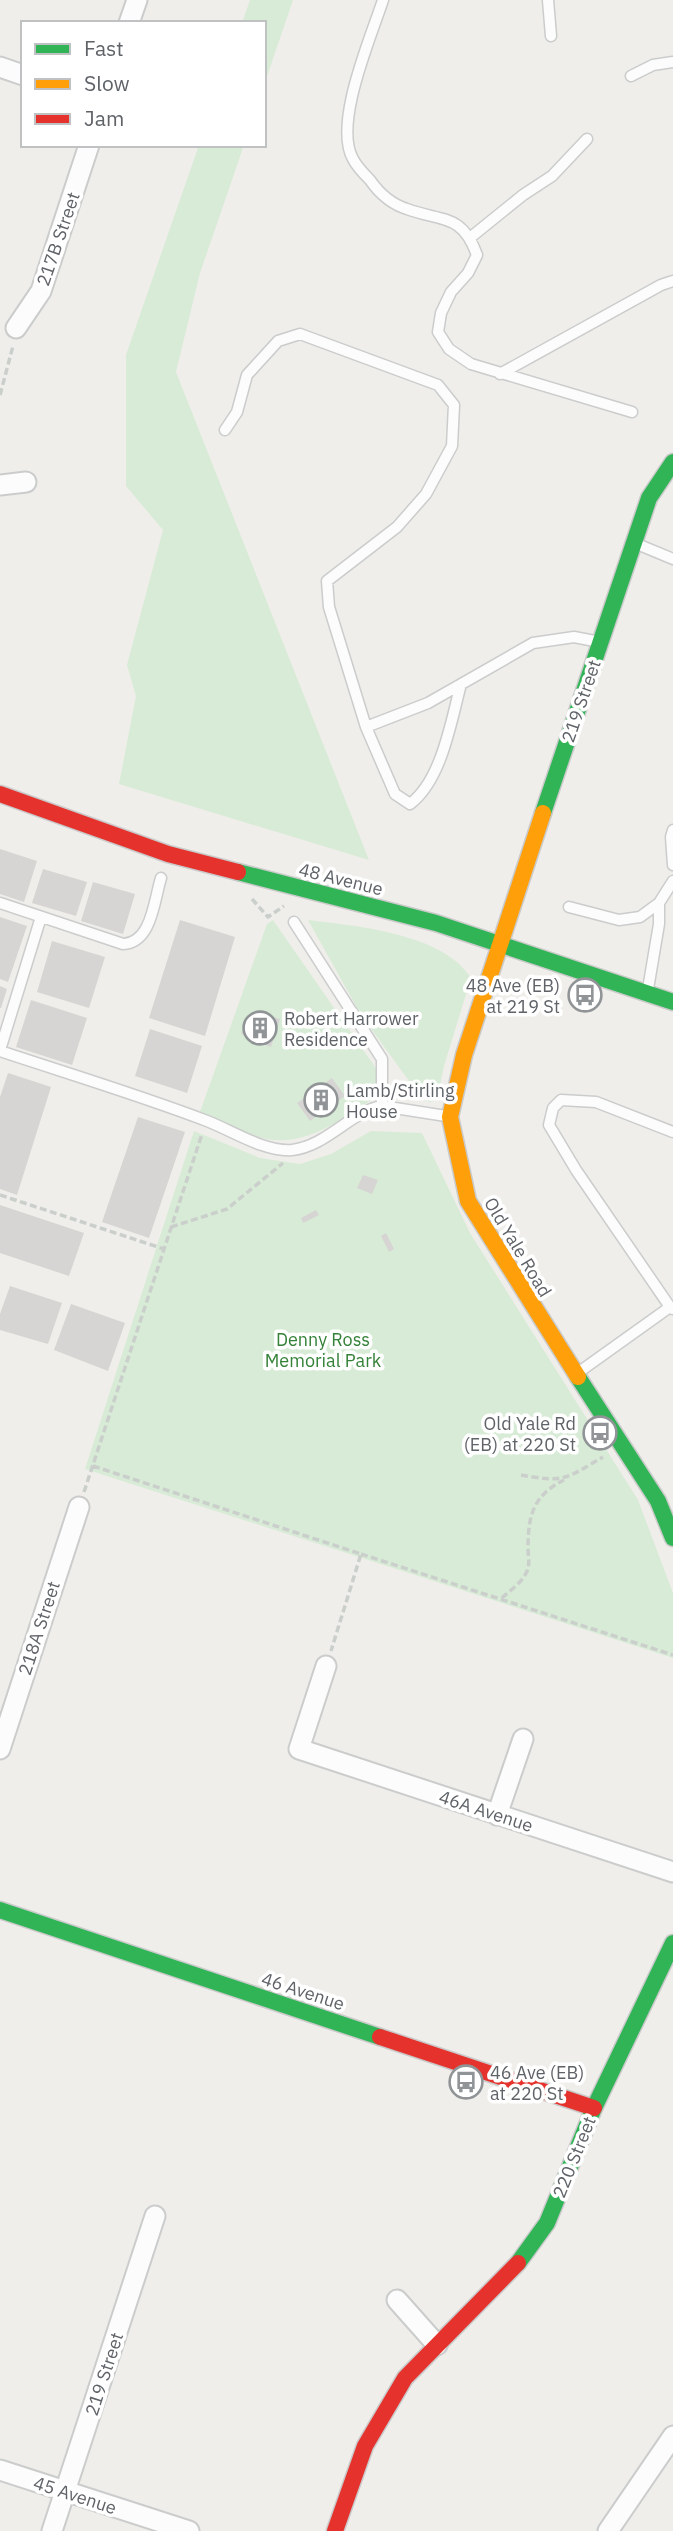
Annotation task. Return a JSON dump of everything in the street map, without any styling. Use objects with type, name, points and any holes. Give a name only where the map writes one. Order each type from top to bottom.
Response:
[{"type":"street","points":[[131,21],[137,0]]},
{"type":"street","points":[[0,67],[21,74]]},
{"type":"street","name":"217B Street","points":[[16,328],[41,291],[88,147]]},
{"type":"street","name":"219 Street","points":[[499,944],[649,498],[673,462]]},
{"type":"street","points":[[0,485],[26,482]]},
{"type":"street","name":"48 Avenue","points":[[0,794],[168,854],[436,923],[673,1002]]},
{"type":"street","name":"Old Yale Road","points":[[499,944],[464,1055],[450,1117],[468,1201],[658,1501],[673,1538]]},
{"type":"street","name":"218A Street","points":[[0,1749],[79,1507]]},
{"type":"street","name":"46A Avenue","points":[[326,1666],[299,1749],[673,1872]]},
{"type":"street","points":[[497,1815],[523,1739]]},
{"type":"street","name":"46 Avenue","points":[[0,1910],[594,2108]]},
{"type":"street","name":"220 Street","points":[[335,2531],[365,2446],[405,2378],[513,2271],[547,2223],[594,2108],[673,1943]]},
{"type":"street","name":"219 Street","points":[[52,2531],[155,2216]]},
{"type":"street","points":[[397,2300],[437,2346]]},
{"type":"street","points":[[608,2531],[673,2436]]},
{"type":"street","name":"45 Avenue","points":[[0,2470],[189,2531]]},
{"type":"lane","points":[[383,0],[349,105],[347,133],[352,158],[380,194],[405,209],[437,216],[459,225],[471,237],[477,255],[468,273],[451,292],[442,313],[439,331],[449,349],[471,364],[500,374],[632,412]]},
{"type":"lane","points":[[548,0],[551,36]]},
{"type":"lane","points":[[631,76],[653,65],[673,62]]},
{"type":"lane","points":[[471,237],[523,195],[552,176],[586,139]]},
{"type":"lane","points":[[500,374],[661,285],[673,281]]},
{"type":"lane","points":[[225,430],[237,412],[247,375],[278,341],[300,334],[438,385],[454,405],[452,446],[426,494],[397,527],[327,581],[329,607],[366,727],[395,794],[410,804],[418,798],[440,761],[461,684]]},
{"type":"lane","points":[[634,543],[673,559]]},
{"type":"lane","points":[[366,727],[428,703],[533,643],[574,637],[600,642]]},
{"type":"lane","points":[[673,830],[673,865]]},
{"type":"lane","points":[[0,904],[130,944],[145,933],[161,878]]},
{"type":"lane","points":[[569,907],[619,920],[640,917],[659,903],[673,881]]},
{"type":"lane","points":[[647,993],[659,924],[659,903]]},
{"type":"lane","points":[[41,917],[0,1050],[206,1121],[275,1148],[292,1150],[305,1147],[373,1108],[383,1106],[450,1117]]},
{"type":"lane","points":[[294,922],[382,1059],[383,1106]]},
{"type":"lane","points":[[576,1374],[671,1308],[576,1170],[549,1125],[553,1108],[561,1100],[596,1102],[673,1132]]},
{"type":"path","points":[[0,395],[11,360],[16,328]]},
{"type":"path","points":[[247,891],[268,917],[290,902]]},
{"type":"path","points":[[79,1507],[206,1121]]},
{"type":"path","points":[[171,1227],[227,1209],[283,1163],[292,1150]]},
{"type":"path","points":[[0,1195],[164,1250]]},
{"type":"path","points":[[501,1599],[525,1576],[529,1566],[528,1545],[533,1508],[549,1488],[622,1446]]},
{"type":"path","points":[[93,1466],[673,1655]]},
{"type":"path","points":[[521,1475],[548,1480],[564,1479]]},
{"type":"path","points":[[326,1666],[361,1554]]},
{"type":"green space","points":[[250,0],[293,0],[266,79],[266,21],[243,21]]},
{"type":"green space","points":[[198,147],[243,147],[200,273],[176,372],[369,860],[119,784],[136,696],[127,665],[163,530],[126,486],[126,355]]},
{"type":"green space","points":[[273,920],[389,1087],[316,1133],[283,1140],[251,1134],[200,1112],[267,924]]},
{"type":"green space","points":[[308,920],[373,929],[420,941],[458,963],[471,978],[444,1066],[437,1100],[429,1102],[420,1096],[361,1015]]},
{"type":"green space","name":"Denny Ross Memorial Park","points":[[194,1131],[260,1158],[300,1164],[331,1154],[371,1131],[422,1133],[470,1233],[638,1500],[673,1593],[673,1658],[85,1469]]},
{"type":"building","points":[[0,849],[37,861],[24,902],[0,894]]},
{"type":"building","points":[[43,869],[87,882],[76,916],[32,903]]},
{"type":"building","points":[[93,882],[135,894],[123,934],[81,921]]},
{"type":"building","points":[[0,917],[27,926],[8,982],[0,979]]},
{"type":"building","points":[[180,920],[235,937],[205,1036],[149,1018]]},
{"type":"building","points":[[52,941],[105,957],[89,1008],[37,992]]},
{"type":"building","points":[[0,986],[7,989],[1,1008],[0,1008]]},
{"type":"building","points":[[31,1000],[87,1018],[72,1065],[16,1047]]},
{"type":"building","name":"Robert Harrower Residence","points":[[258,1012],[280,1019],[271,1047],[247,1039],[248,1036],[241,1034],[246,1020],[255,1022]]},
{"type":"building","points":[[150,1029],[202,1046],[187,1093],[135,1076]]},
{"type":"building","points":[[8,1073],[51,1087],[17,1195],[0,1189],[0,1097]]},
{"type":"building","name":"Lamb/Stirling House","points":[[332,1078],[345,1096],[310,1121],[297,1103]]},
{"type":"building","points":[[138,1117],[185,1132],[149,1238],[102,1222]]},
{"type":"building","points":[[363,1175],[378,1180],[372,1194],[357,1188]]},
{"type":"building","points":[[0,1205],[84,1233],[69,1276],[0,1253]]},
{"type":"building","points":[[316,1210],[319,1215],[303,1223],[301,1218]]},
{"type":"building","points":[[386,1233],[394,1249],[389,1252],[381,1236]]},
{"type":"building","points":[[10,1286],[62,1303],[48,1344],[0,1330],[0,1314]]},
{"type":"building","points":[[71,1304],[125,1323],[108,1371],[54,1350]]},
{"type":"traffic: fast","points":[[543,813],[649,498],[673,462]]},
{"type":"traffic: fast","points":[[238,872],[436,923],[673,1002]]},
{"type":"traffic: fast","points":[[578,1377],[658,1501],[673,1538]]},
{"type":"traffic: fast","points":[[0,1910],[380,2037]]},
{"type":"traffic: fast","points":[[518,2263],[547,2223],[594,2108],[673,1943]]},
{"type":"traffic: slow","points":[[543,813],[464,1055],[450,1117],[468,1201],[578,1377]]},
{"type":"traffic: jam","points":[[0,794],[168,854],[238,872]]},
{"type":"traffic: jam","points":[[380,2037],[594,2108]]},
{"type":"traffic: jam","points":[[335,2531],[365,2446],[405,2378],[518,2263]]},
{"type":"place","name":"48 Ave (EB) at 219 St","points":[[585,995]]},
{"type":"place","name":"Robert Harrower Residence","points":[[260,1028]]},
{"type":"place","name":"Lamb/Stirling House","points":[[321,1100]]},
{"type":"place","name":"Old Yale Rd (EB) at 220 St","points":[[600,1433]]},
{"type":"place","name":"46 Ave (EB) at 220 St","points":[[466,2082]]}]
